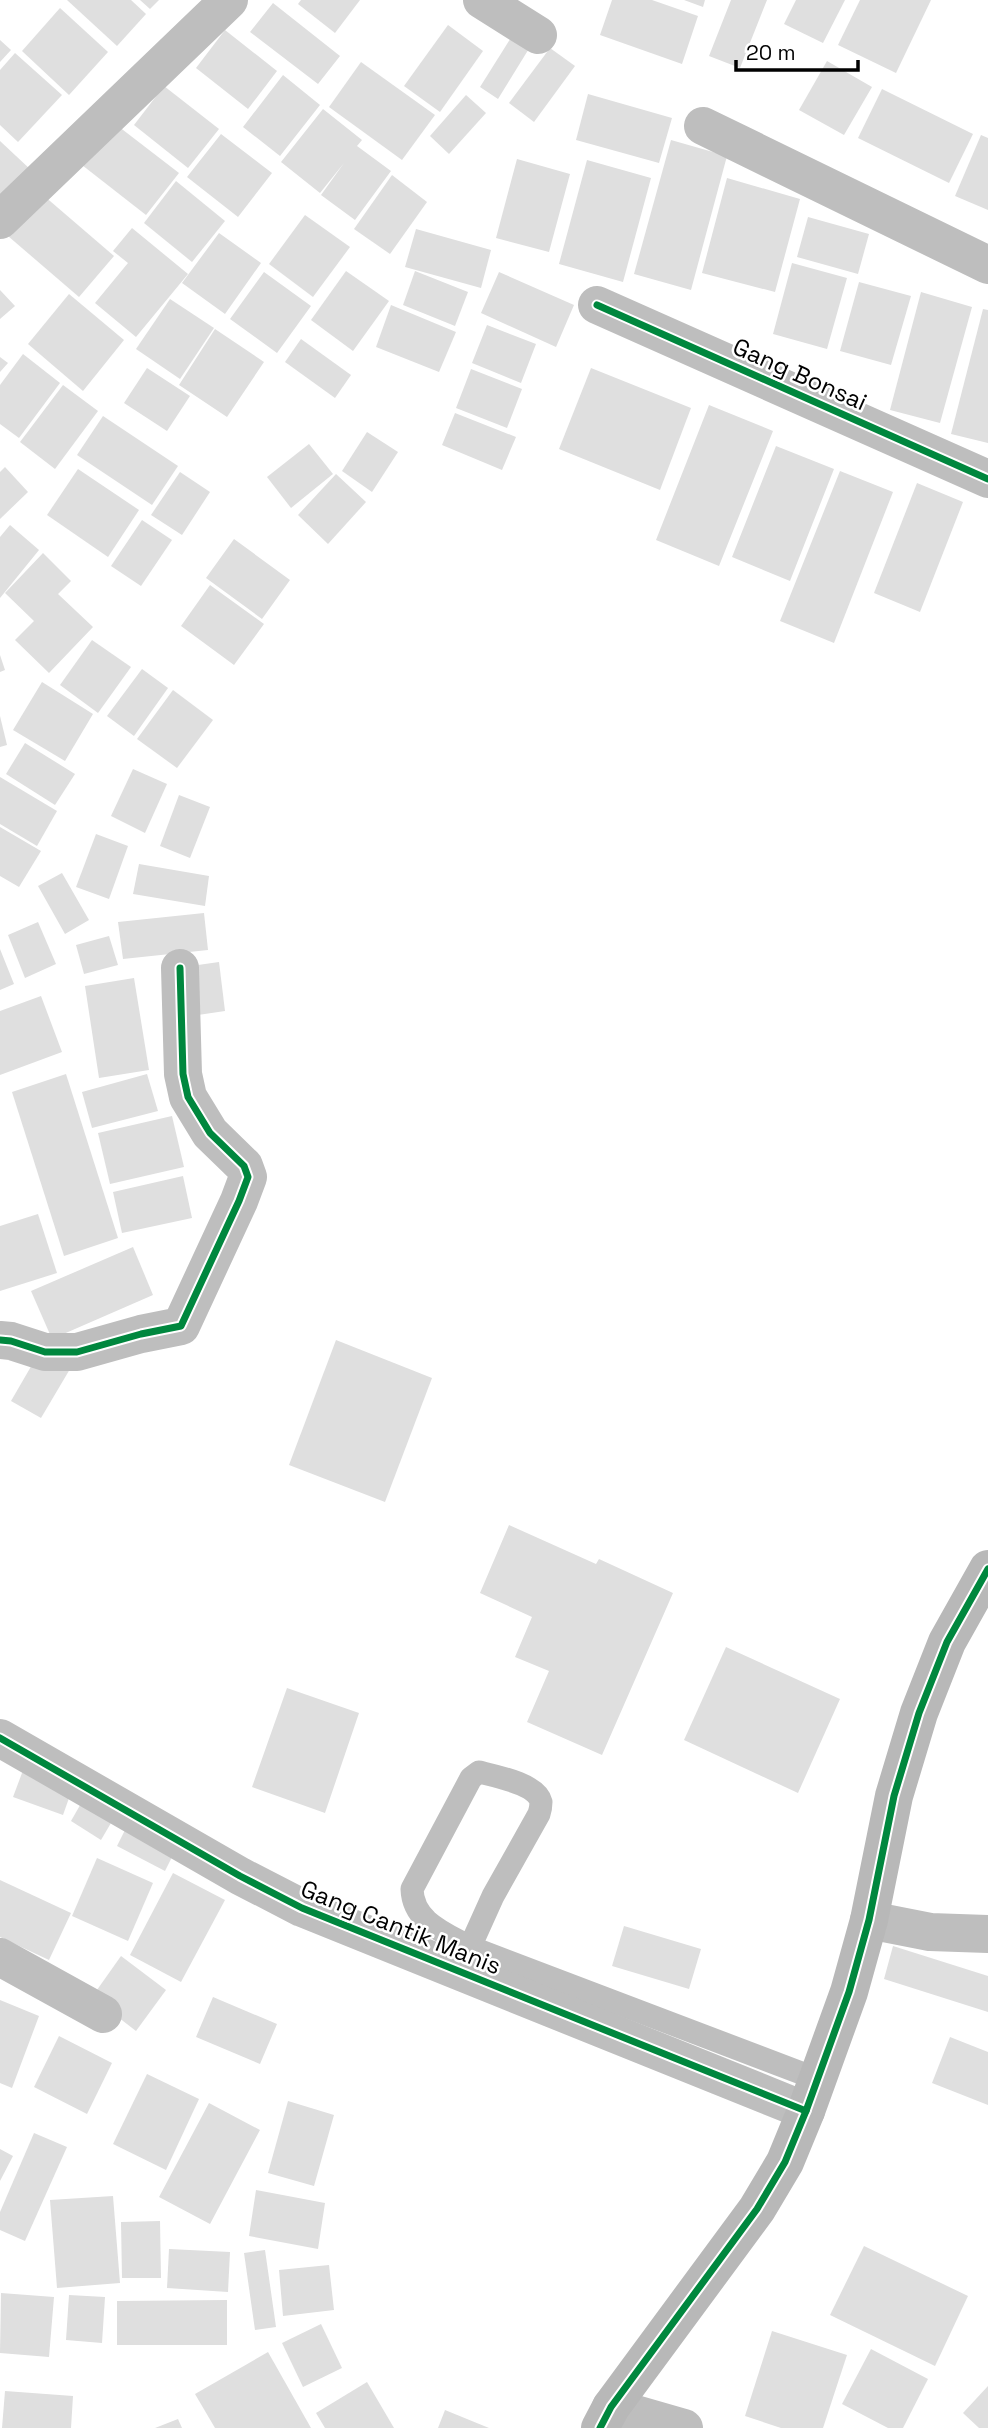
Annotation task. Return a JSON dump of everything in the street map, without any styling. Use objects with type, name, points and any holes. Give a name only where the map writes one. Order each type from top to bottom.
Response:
[{"type":"street","points":[[0,220],[229,0]]},
{"type":"street","points":[[482,0],[538,35]]},
{"type":"street","points":[[703,126],[988,265]]},
{"type":"street","name":"Gang Bonsai","points":[[597,305],[988,479]]},
{"type":"street","points":[[0,1340],[45,1352],[77,1352],[181,1326],[248,1177],[244,1166],[210,1133],[188,1097],[183,1074],[180,968]]},
{"type":"street","points":[[684,2428],[606,2418],[757,2209],[785,2162],[849,1992],[869,1920],[894,1796],[919,1713],[947,1642],[988,1569]]},
{"type":"street","name":"Gang Cantik Manis","points":[[0,1738],[240,1877],[302,1908],[812,2095]]},
{"type":"street","points":[[869,1920],[930,1932],[988,1934]]},
{"type":"street","points":[[0,1957],[103,2014]]},
{"type":"lane","points":[[470,1947],[493,1896],[540,1814],[541,1803],[536,1792],[523,1785],[480,1773],[471,1778],[412,1889],[413,1903],[426,1922],[470,1947],[812,2095]]},
{"type":"building","points":[[67,0],[131,0],[146,14],[117,46]]},
{"type":"building","points":[[140,0],[159,0],[150,9]]},
{"type":"building","points":[[301,0],[360,0],[335,33],[298,4]]},
{"type":"building","points":[[612,0],[652,0],[698,16],[682,64],[600,35]]},
{"type":"building","points":[[684,0],[705,0],[703,7]]},
{"type":"building","points":[[731,0],[767,0],[740,68],[709,56]]},
{"type":"building","points":[[796,0],[845,0],[823,43],[784,24]]},
{"type":"building","points":[[860,0],[931,0],[896,73],[838,45]]},
{"type":"building","points":[[273,3],[340,56],[318,84],[250,32]]},
{"type":"building","points":[[60,8],[108,52],[69,95],[22,51]]},
{"type":"building","points":[[448,25],[483,51],[440,112],[404,86]]},
{"type":"building","points":[[225,30],[277,71],[248,109],[196,68]]},
{"type":"building","points":[[512,36],[530,47],[498,99],[480,87]]},
{"type":"building","points":[[0,40],[11,50],[0,62]]},
{"type":"building","points":[[550,48],[575,66],[534,122],[509,103]]},
{"type":"building","points":[[15,53],[62,95],[18,142],[0,125],[0,70]]},
{"type":"building","points":[[827,61],[872,87],[844,135],[799,110]]},
{"type":"building","points":[[361,62],[435,115],[402,160],[329,107]]},
{"type":"building","points":[[283,75],[320,105],[280,156],[243,127]]},
{"type":"building","points":[[164,86],[219,129],[188,168],[134,125]]},
{"type":"building","points":[[882,89],[973,134],[949,183],[858,138]]},
{"type":"building","points":[[588,94],[672,118],[659,163],[576,140]]},
{"type":"building","points":[[466,95],[486,113],[449,154],[430,136]]},
{"type":"building","points":[[323,109],[362,140],[357,146],[391,171],[355,220],[321,195],[344,163],[320,193],[281,162]]},
{"type":"building","points":[[114,123],[179,173],[146,215],[82,165]]},
{"type":"building","points":[[221,134],[272,173],[238,217],[187,177]]},
{"type":"building","points":[[981,135],[988,138],[988,210],[955,196]]},
{"type":"building","points":[[671,140],[727,156],[691,290],[634,274]]},
{"type":"building","points":[[0,141],[31,170],[0,204]]},
{"type":"building","points":[[517,159],[570,174],[549,252],[496,238]]},
{"type":"building","points":[[587,160],[651,178],[623,282],[559,264]]},
{"type":"building","points":[[392,175],[427,202],[390,254],[354,229]]},
{"type":"building","points":[[727,178],[800,199],[775,292],[702,273]]},
{"type":"building","points":[[176,181],[225,221],[192,262],[144,223]]},
{"type":"building","points":[[43,195],[114,256],[79,297],[8,236]]},
{"type":"building","points":[[305,215],[350,247],[313,297],[269,264]]},
{"type":"building","points":[[808,217],[869,234],[858,274],[797,257]]},
{"type":"building","points":[[132,228],[188,274],[136,337],[95,303],[128,263],[113,251]]},
{"type":"building","points":[[416,229],[491,250],[481,288],[405,267]]},
{"type":"building","points":[[219,233],[261,263],[225,314],[182,283]]},
{"type":"building","points":[[792,263],[847,278],[827,349],[773,334]]},
{"type":"building","points":[[346,271],[389,301],[353,351],[311,320]]},
{"type":"building","points":[[415,271],[468,292],[455,326],[403,305]]},
{"type":"building","points":[[264,272],[311,306],[277,353],[230,319]]},
{"type":"building","points":[[499,272],[574,305],[556,347],[481,313]]},
{"type":"building","points":[[859,282],[911,296],[891,365],[840,351]]},
{"type":"building","points":[[0,290],[15,306],[0,319]]},
{"type":"building","points":[[921,292],[972,307],[940,423],[890,410]]},
{"type":"building","points":[[69,294],[124,340],[83,391],[28,344]]},
{"type":"building","points":[[170,299],[214,328],[180,379],[136,349]]},
{"type":"building","points":[[391,305],[456,332],[439,372],[376,347]]},
{"type":"building","points":[[983,309],[988,310],[988,443],[951,434]]},
{"type":"building","points":[[487,325],[536,344],[521,383],[472,363]]},
{"type":"building","points":[[215,329],[264,362],[227,417],[179,385]]},
{"type":"building","points":[[301,339],[351,375],[335,398],[285,362]]},
{"type":"building","points":[[23,354],[60,383],[19,438],[0,424],[0,385]]},
{"type":"building","points":[[0,357],[8,363],[0,372]]},
{"type":"building","points":[[147,368],[190,396],[167,431],[124,403]]},
{"type":"building","points":[[591,368],[691,408],[660,490],[559,449]]},
{"type":"building","points":[[471,369],[522,389],[507,428],[456,408]]},
{"type":"building","points":[[63,385],[98,411],[55,469],[20,442]]},
{"type":"building","points":[[709,405],[773,431],[719,566],[656,540]]},
{"type":"building","points":[[455,413],[516,437],[502,470],[442,445]]},
{"type":"building","points":[[103,416],[178,466],[152,505],[77,455]]},
{"type":"building","points":[[367,432],[398,452],[372,492],[342,471]]},
{"type":"building","points":[[309,444],[333,474],[291,508],[267,477]]},
{"type":"building","points":[[776,446],[834,469],[790,581],[732,557]]},
{"type":"building","points":[[5,467],[28,492],[0,519],[0,472]]},
{"type":"building","points":[[78,469],[139,510],[108,557],[47,515]]},
{"type":"building","points":[[840,471],[893,492],[834,643],[780,621]]},
{"type":"building","points":[[180,472],[210,492],[182,535],[151,515]]},
{"type":"building","points":[[336,474],[366,502],[328,544],[298,515]]},
{"type":"building","points":[[917,483],[963,502],[920,612],[874,593]]},
{"type":"building","points":[[142,520],[172,540],[141,586],[111,566]]},
{"type":"building","points":[[10,525],[39,550],[0,598],[0,537]]},
{"type":"building","points":[[234,539],[290,580],[262,619],[206,578]]},
{"type":"building","points":[[43,553],[71,581],[58,594],[93,627],[49,673],[15,640],[34,621],[5,593]]},
{"type":"building","points":[[210,585],[264,624],[234,665],[181,626]]},
{"type":"building","points":[[92,640],[131,667],[98,713],[60,685]]},
{"type":"building","points":[[0,655],[5,670],[0,672]]},
{"type":"building","points":[[142,669],[168,688],[134,736],[107,716]]},
{"type":"building","points":[[42,682],[93,714],[65,761],[13,730]]},
{"type":"building","points":[[173,690],[213,720],[177,768],[137,739]]},
{"type":"building","points":[[0,716],[7,745],[0,747]]},
{"type":"building","points":[[25,743],[75,774],[55,805],[6,774]]},
{"type":"building","points":[[133,769],[167,784],[145,833],[111,816]]},
{"type":"building","points":[[0,777],[57,811],[37,846],[0,824]]},
{"type":"building","points":[[179,795],[210,807],[190,858],[160,846]]},
{"type":"building","points":[[0,827],[41,851],[19,887],[0,876]]},
{"type":"building","points":[[96,834],[128,846],[109,899],[76,887]]},
{"type":"building","points":[[139,864],[209,876],[205,906],[133,894]]},
{"type":"building","points":[[62,873],[89,920],[65,934],[38,886]]},
{"type":"building","points":[[204,913],[208,950],[123,959],[118,922]]},
{"type":"building","points":[[38,922],[56,964],[25,978],[8,935]]},
{"type":"building","points":[[109,936],[118,965],[84,974],[76,945]]},
{"type":"building","points":[[0,949],[14,984],[0,990]]},
{"type":"building","points":[[219,962],[225,1011],[198,1015],[191,966]]},
{"type":"building","points":[[134,978],[149,1070],[99,1078],[85,986]]},
{"type":"building","points":[[41,996],[62,1052],[0,1075],[0,1011]]},
{"type":"building","points":[[66,1074],[118,1238],[64,1256],[12,1092]]},
{"type":"building","points":[[147,1074],[158,1111],[92,1128],[82,1092]]},
{"type":"building","points":[[172,1116],[184,1167],[110,1184],[98,1133]]},
{"type":"building","points":[[183,1176],[192,1218],[122,1233],[113,1192]]},
{"type":"building","points":[[38,1214],[57,1273],[0,1291],[0,1226]]},
{"type":"building","points":[[133,1247],[153,1295],[52,1339],[31,1291]]},
{"type":"building","points":[[336,1340],[432,1378],[385,1502],[289,1465]]},
{"type":"building","points":[[40,1351],[70,1369],[41,1418],[11,1401]]},
{"type":"building","points":[[509,1525],[596,1564],[599,1559],[673,1593],[602,1755],[527,1722],[549,1671],[515,1657],[532,1617],[480,1593]]},
{"type":"building","points":[[726,1647],[840,1699],[798,1793],[684,1740]]},
{"type":"building","points":[[287,1688],[359,1713],[325,1813],[252,1787]]},
{"type":"building","points":[[25,1765],[74,1784],[63,1815],[13,1797]]},
{"type":"building","points":[[87,1793],[118,1811],[101,1840],[71,1821]]},
{"type":"building","points":[[130,1820],[178,1845],[165,1871],[117,1846]]},
{"type":"building","points":[[97,1858],[153,1883],[128,1941],[72,1916]]},
{"type":"building","points":[[173,1873],[225,1900],[181,1982],[130,1955]]},
{"type":"building","points":[[0,1880],[71,1913],[49,1960],[0,1937]]},
{"type":"building","points":[[624,1926],[701,1949],[689,1989],[612,1966]]},
{"type":"building","points":[[893,1946],[988,1976],[988,2012],[884,1979]]},
{"type":"building","points":[[121,1956],[166,1990],[136,2031],[92,1997]]},
{"type":"building","points":[[213,1997],[277,2024],[260,2064],[196,2037]]},
{"type":"building","points":[[0,2000],[39,2016],[12,2088],[0,2083]]},
{"type":"building","points":[[59,2036],[112,2063],[87,2114],[34,2087]]},
{"type":"building","points":[[950,2037],[988,2052],[988,2105],[932,2083]]},
{"type":"building","points":[[147,2074],[199,2099],[166,2170],[113,2144]]},
{"type":"building","points":[[288,2101],[334,2115],[314,2186],[268,2173]]},
{"type":"building","points":[[209,2103],[260,2130],[210,2224],[159,2197]]},
{"type":"building","points":[[34,2133],[67,2147],[25,2241],[0,2230],[0,2212]]},
{"type":"building","points":[[0,2149],[13,2156],[0,2181]]},
{"type":"building","points":[[256,2190],[325,2203],[318,2249],[249,2236]]},
{"type":"building","points":[[113,2196],[120,2283],[57,2288],[50,2200]]},
{"type":"building","points":[[160,2221],[161,2278],[122,2278],[121,2222]]},
{"type":"building","points":[[864,2246],[968,2296],[935,2366],[830,2315]]},
{"type":"building","points":[[169,2249],[230,2252],[228,2292],[167,2288]]},
{"type":"building","points":[[265,2250],[276,2327],[255,2330],[244,2253]]},
{"type":"building","points":[[329,2265],[334,2310],[283,2316],[279,2270]]},
{"type":"building","points":[[1,2293],[54,2297],[49,2357],[0,2353]]},
{"type":"building","points":[[69,2295],[105,2297],[102,2343],[66,2340]]},
{"type":"building","points":[[227,2300],[227,2345],[117,2345],[117,2301]]},
{"type":"building","points":[[321,2324],[342,2368],[303,2387],[282,2343]]},
{"type":"building","points":[[772,2331],[847,2355],[823,2428],[781,2428],[745,2416]]},
{"type":"building","points":[[871,2349],[928,2379],[903,2428],[888,2428],[842,2404]]},
{"type":"building","points":[[268,2352],[311,2428],[215,2428],[195,2394]]},
{"type":"building","points":[[367,2382],[394,2428],[325,2428],[316,2413]]},
{"type":"building","points":[[988,2386],[988,2428],[979,2428],[963,2413]]},
{"type":"building","points":[[5,2391],[73,2396],[71,2428],[2,2428]]},
{"type":"building","points":[[445,2410],[489,2428],[438,2428]]},
{"type":"building","points":[[178,2419],[182,2428],[155,2428]]},
{"type":"cycle path","points":[[597,305],[988,479]]},
{"type":"cycle path","points":[[0,1340],[45,1352],[77,1352],[181,1326],[248,1177],[244,1166],[210,1133],[188,1097],[183,1074],[180,968]]},
{"type":"cycle path","points":[[600,2428],[611,2407],[757,2209],[785,2162],[849,1992],[869,1920],[894,1796],[919,1713],[947,1642],[988,1569]]},
{"type":"cycle path","points":[[0,1738],[240,1876],[302,1908],[806,2111]]}]
